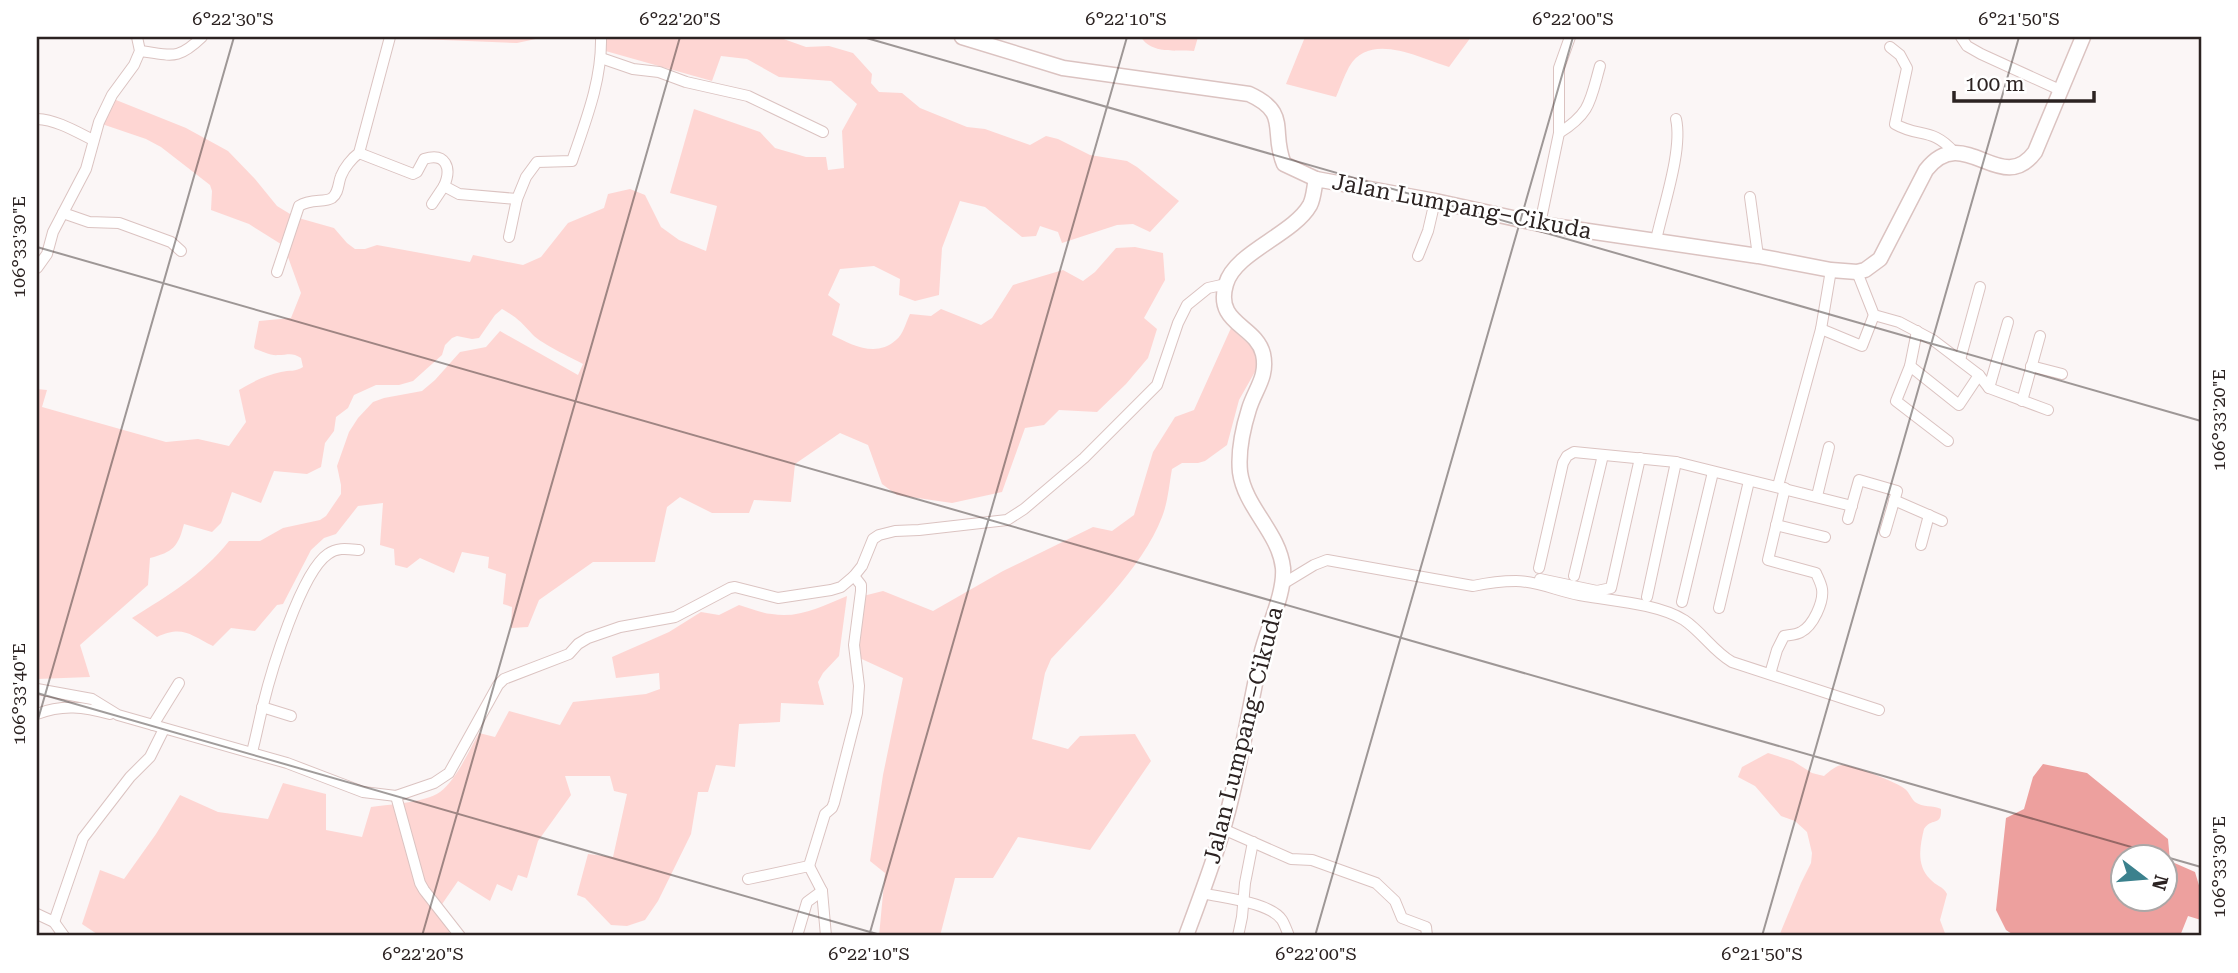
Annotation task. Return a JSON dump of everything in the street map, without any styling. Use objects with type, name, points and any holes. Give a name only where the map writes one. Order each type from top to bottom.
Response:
[{"type":"street","points":[[37,268],[47,254],[53,232],[86,170],[93,140],[112,96],[134,65],[140,51],[137,37]]},
{"type":"street","points":[[140,51],[175,56],[188,51],[202,37]]},
{"type":"street","points":[[276,272],[299,206],[307,200],[332,198],[337,191],[341,174],[359,153],[390,37]]},
{"type":"street","points":[[509,237],[517,199],[526,177],[537,162],[572,161],[593,100],[601,58],[601,37]]},
{"type":"street","points":[[962,37],[1063,68],[1249,94],[1275,112],[1280,155],[1284,164],[1316,179]]},
{"type":"street","points":[[1540,224],[1559,132],[1559,68],[1570,37]]},
{"type":"street","points":[[1961,37],[1967,46],[1981,54],[2060,90]]},
{"type":"street","points":[[1821,329],[1862,346],[1874,315],[1857,272],[1880,259],[1932,162],[1954,152],[2009,168],[2019,166],[2030,159],[2084,37]]},
{"type":"street","points":[[1891,47],[1900,55],[1907,68],[1895,124],[1938,137],[1954,152]]},
{"type":"street","points":[[601,58],[632,69],[659,72],[687,82],[748,96],[823,132]]},
{"type":"street","points":[[1559,132],[1582,116],[1600,66]]},
{"type":"street","points":[[37,119],[62,125],[93,140]]},
{"type":"street","points":[[1656,240],[1678,146],[1676,119]]},
{"type":"street","points":[[359,153],[413,174],[424,159],[443,161],[449,175],[432,204]]},
{"type":"street","name":"Jalan Lumpang–Cikuda","points":[[1186,936],[1232,796],[1262,652],[1282,585],[1283,571],[1279,550],[1252,507],[1240,472],[1240,452],[1249,408],[1262,384],[1265,372],[1263,352],[1254,339],[1232,319],[1224,306],[1226,284],[1240,264],[1298,219],[1309,207],[1316,179],[1540,224],[1857,272]]},
{"type":"street","points":[[444,186],[458,194],[517,199]]},
{"type":"street","points":[[1750,197],[1758,256]]},
{"type":"street","points":[[1418,256],[1428,231],[1435,201]]},
{"type":"street","points":[[63,213],[89,222],[119,223],[172,242],[181,250]]},
{"type":"street","points":[[1770,674],[1784,636],[1807,628],[1821,600],[1822,590],[1816,573],[1768,560],[1782,487],[1821,329],[1831,270]]},
{"type":"street","points":[[37,714],[50,709],[82,707],[118,715],[288,763],[363,792],[396,796],[434,783],[449,773],[498,685],[511,674],[569,654],[588,638],[620,627],[676,617],[730,587],[787,598],[841,587],[862,566],[873,539],[879,535],[895,531],[1007,520],[1084,458],[1157,385],[1178,323],[1187,305],[1208,288],[1226,284]]},
{"type":"street","points":[[1959,360],[1980,287]]},
{"type":"street","points":[[1874,315],[1899,322],[1917,331],[1979,375],[1989,388],[2048,410]]},
{"type":"street","points":[[1989,388],[2008,323]]},
{"type":"street","points":[[1917,331],[1910,366],[1896,401],[1948,440]]},
{"type":"street","points":[[2022,401],[2040,336]]},
{"type":"street","points":[[1910,366],[1959,405],[1979,375]]},
{"type":"street","points":[[2031,366],[2062,374]]},
{"type":"street","points":[[1816,496],[1829,447]]},
{"type":"street","points":[[1539,568],[1563,463],[1567,456],[1574,452],[1676,462],[1852,506]]},
{"type":"street","points":[[1574,576],[1603,455]]},
{"type":"street","points":[[1525,582],[1536,578],[1597,590],[1611,588],[1640,458]]},
{"type":"street","points":[[1647,597],[1676,462]]},
{"type":"street","points":[[1682,602],[1713,471]]},
{"type":"street","points":[[1848,519],[1859,480],[1897,491],[1885,532]]},
{"type":"street","points":[[1719,608],[1749,481]]},
{"type":"street","points":[[1894,500],[1942,521]]},
{"type":"street","points":[[1921,545],[1929,515]]},
{"type":"street","points":[[1776,525],[1825,537]]},
{"type":"street","points":[[252,752],[275,662],[312,572],[328,553],[336,549],[359,551]]},
{"type":"street","points":[[1282,585],[1326,560],[1473,586],[1525,582],[1584,596],[1614,599],[1671,614],[1685,621],[1732,663],[1879,710]]},
{"type":"street","points":[[827,936],[822,891],[809,866],[825,814],[834,803],[857,713],[859,686],[854,645],[861,592],[860,584],[854,576]]},
{"type":"street","points":[[153,725],[178,682]]},
{"type":"street","points":[[37,690],[92,699],[118,715]]},
{"type":"street","points":[[262,707],[291,716]]},
{"type":"street","points":[[54,922],[83,838],[130,777],[150,757],[164,729]]},
{"type":"street","points":[[396,796],[424,890],[460,936]]},
{"type":"street","points":[[1223,829],[1291,859],[1311,860],[1376,883],[1395,901],[1402,918],[1426,927],[1427,936]]},
{"type":"street","points":[[1238,936],[1253,842]]},
{"type":"street","points":[[748,879],[809,866]]},
{"type":"street","points":[[797,936],[807,902],[822,891]]},
{"type":"street","points":[[1202,893],[1272,911],[1281,919],[1289,936]]},
{"type":"street","points":[[37,914],[54,922],[64,936]]},
{"type":"shaded area","points":[[545,37],[517,43],[419,39]]},
{"type":"shaded area","points":[[602,37],[778,37],[806,47],[829,46],[853,53],[872,74],[871,83],[879,92],[902,93],[920,108],[967,127],[985,129],[1030,145],[1046,136],[1090,155],[1127,161],[1179,201],[1150,232],[1133,224],[1117,225],[1062,243],[1058,232],[1040,226],[1036,236],[1022,237],[985,207],[960,201],[942,248],[939,295],[915,301],[899,295],[900,279],[874,266],[840,269],[828,295],[840,304],[832,335],[864,348],[880,348],[898,338],[910,314],[931,316],[941,309],[981,325],[992,318],[1013,285],[1063,270],[1083,281],[1095,272],[1116,248],[1135,247],[1163,253],[1165,280],[1144,318],[1157,329],[1148,358],[1097,412],[1059,410],[1044,425],[1025,428],[1002,492],[952,503],[897,495],[882,484],[868,445],[840,433],[795,464],[791,502],[754,500],[749,513],[712,513],[680,497],[667,507],[655,562],[593,562],[539,600],[528,627],[511,628],[512,607],[503,604],[506,574],[488,568],[489,557],[462,552],[454,573],[420,558],[407,568],[395,565],[394,549],[380,545],[383,503],[358,506],[336,534],[324,538],[311,550],[283,604],[277,605],[255,631],[231,628],[213,646],[180,632],[157,637],[132,618],[196,575],[229,541],[260,541],[283,528],[320,520],[326,516],[341,494],[337,466],[349,432],[358,418],[373,402],[422,391],[460,352],[486,347],[500,331],[578,375],[583,364],[543,342],[502,309],[479,338],[452,338],[445,345],[442,355],[413,381],[399,385],[376,385],[354,395],[348,408],[336,417],[334,431],[325,443],[321,467],[307,474],[274,471],[261,503],[232,492],[221,523],[212,532],[184,524],[173,547],[150,558],[148,585],[80,645],[90,677],[37,679],[37,389],[47,390],[42,407],[166,442],[198,439],[229,446],[246,422],[239,390],[270,375],[303,367],[298,356],[272,355],[254,347],[259,321],[291,318],[301,293],[284,246],[249,224],[211,210],[210,185],[161,147],[99,123],[111,98],[186,128],[228,151],[277,206],[295,217],[334,228],[355,249],[377,245],[470,262],[473,255],[523,265],[541,257],[568,223],[604,208],[608,194],[630,189],[645,195],[661,227],[679,240],[706,251],[717,206],[670,193],[694,109],[760,132],[775,148],[806,157],[826,157],[828,170],[844,168],[842,131],[857,104],[831,81],[779,77],[747,59],[721,56],[712,81],[602,50]]},
{"type":"shaded area","points":[[1141,37],[1198,37],[1194,51],[1172,51],[1157,49]]},
{"type":"shaded area","points":[[1305,37],[1471,37],[1449,67],[1396,50],[1369,51],[1358,56],[1349,67],[1336,97],[1286,84]]},
{"type":"shaded area","points":[[1231,328],[1252,347],[1258,358],[1256,370],[1239,400],[1227,445],[1205,461],[1182,463],[1172,469],[1164,511],[1141,556],[1113,592],[1051,659],[1045,673],[1032,739],[1068,749],[1080,736],[1135,734],[1151,761],[1090,850],[1018,837],[993,878],[955,878],[940,936],[879,936],[885,873],[870,861],[883,775],[903,678],[853,655],[859,597],[883,591],[933,611],[1003,571],[1093,527],[1112,531],[1134,515],[1153,452],[1175,417],[1194,410]]},
{"type":"shaded area","points":[[847,596],[839,656],[818,682],[824,705],[781,703],[780,722],[739,724],[735,767],[716,765],[708,792],[698,792],[691,834],[658,901],[645,920],[627,926],[611,925],[585,898],[577,895],[588,854],[613,857],[627,794],[614,791],[610,776],[565,776],[571,795],[538,841],[527,878],[518,875],[512,891],[497,884],[490,901],[458,881],[438,910],[450,929],[448,936],[100,936],[82,924],[100,870],[124,879],[180,795],[218,812],[268,819],[283,783],[326,794],[326,830],[362,837],[371,807],[416,801],[440,792],[457,773],[479,733],[495,737],[509,711],[560,725],[573,702],[646,694],[660,689],[659,673],[616,678],[612,657],[669,632],[701,612],[719,615],[739,605],[768,613],[791,615],[810,611]]},
{"type":"shaded area","points":[[1768,753],[1824,776],[1840,765],[1856,768],[1901,786],[1918,804],[1941,809],[1940,818],[1924,829],[1920,855],[1926,874],[1947,894],[1940,920],[1946,936],[1779,936],[1811,863],[1812,853],[1807,832],[1795,821],[1781,816],[1755,786],[1738,777],[1742,767]]},
{"type":"shaded area","points":[[2043,764],[2087,773],[2168,839],[2168,844],[2108,844],[2108,914],[2178,914],[2178,865],[2195,872],[2201,892],[2201,920],[2188,916],[2180,936],[2015,936],[2006,930],[1996,910],[2006,818],[2024,809],[2033,777]]}]
